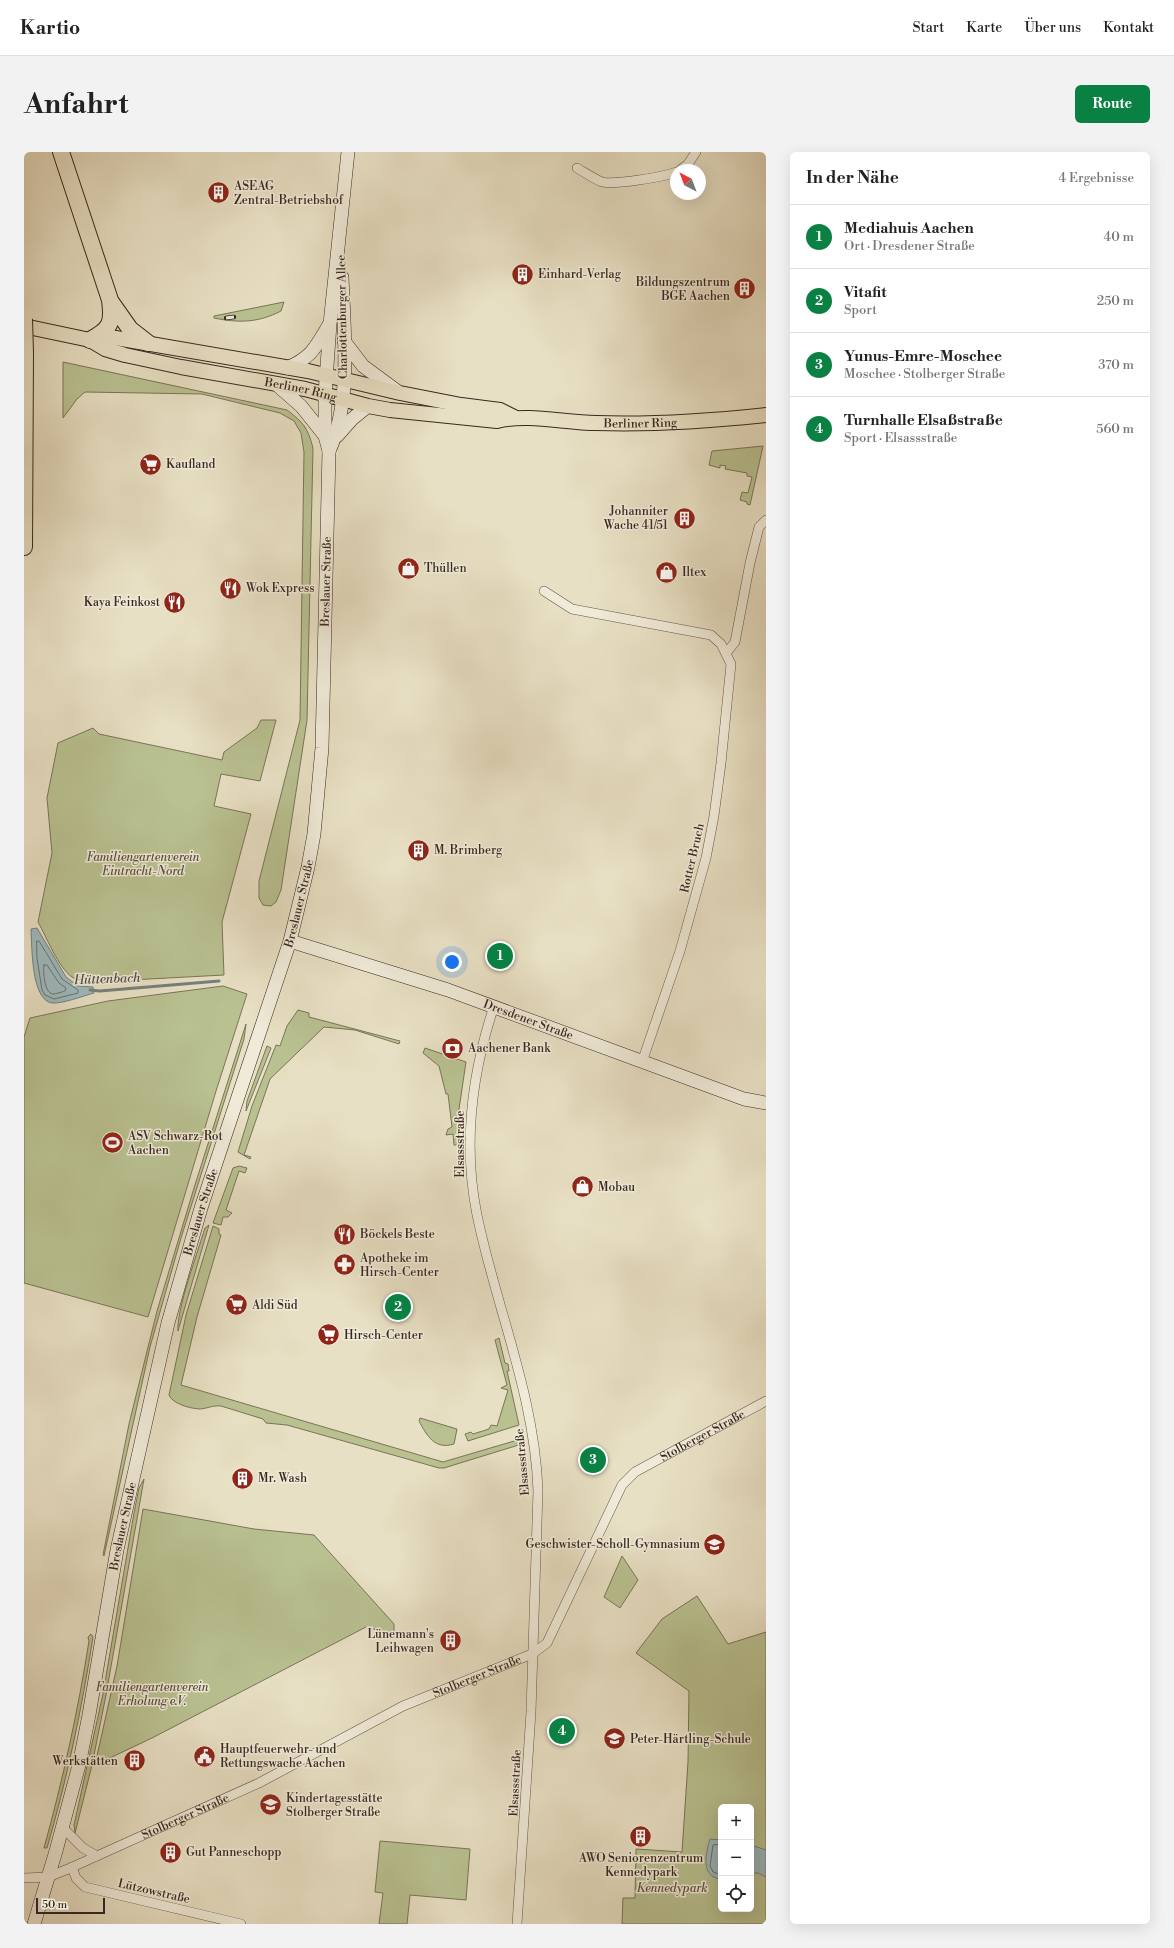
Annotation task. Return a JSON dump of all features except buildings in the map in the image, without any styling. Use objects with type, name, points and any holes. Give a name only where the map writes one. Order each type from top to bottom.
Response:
[{"type":"highway","points":[[62,152],[110,300],[112,318],[108,328],[90,340]]},
{"type":"highway","points":[[110,300],[130,329],[148,343]]},
{"type":"highway","points":[[24,319],[24,547]]},
{"type":"main road","name":"Charlottenburger Allee","points":[[326,375],[348,152]]},
{"type":"main road","name":"Charlottenburger Allee","points":[[340,235],[344,341],[342,399]]},
{"type":"main road","points":[[287,368],[302,361],[311,354],[330,324]]},
{"type":"main road","name":"Berliner Ring","points":[[24,326],[90,340],[105,349],[125,355],[276,384],[390,410],[497,421],[514,417],[577,423],[640,424],[708,422],[766,415]]},
{"type":"main road","name":"Berliner Ring","points":[[90,340],[110,337],[343,378],[400,393],[461,405],[500,410],[514,417]]},
{"type":"main road","points":[[344,341],[367,370],[400,393]]},
{"type":"main road","name":"Breslauer Straße","points":[[48,1877],[63,1828],[89,1715],[117,1550],[130,1485],[168,1323],[201,1208],[290,940],[308,867],[314,834],[322,748],[330,437],[324,394],[326,375]]},
{"type":"main road","points":[[276,384],[301,406],[330,437],[368,406]]},
{"type":"main road","name":"Breslauer Straße","points":[[330,437],[342,399]]},
{"type":"main road","name":"Dresdener Straße","points":[[290,940],[399,974],[494,1006],[744,1099],[766,1103]]},
{"type":"main road","points":[[34,1924],[48,1877]]},
{"type":"street","points":[[688,164],[696,152]]},
{"type":"street","points":[[577,168],[602,182],[636,180],[670,175]]},
{"type":"street","points":[[544,591],[572,609],[711,635],[727,652],[734,642],[759,526],[766,520]]},
{"type":"street","name":"Rotter Bruch","points":[[642,1062],[680,951],[706,858],[720,771],[727,706],[731,664],[727,652]]},
{"type":"street","name":"Elsassstraße","points":[[494,1006],[482,1046],[472,1102],[470,1152],[472,1183],[478,1219],[518,1369],[535,1445],[538,1492],[531,1712],[517,1924]]},
{"type":"street","name":"Stolberger Straße","points":[[48,1877],[259,1783],[404,1706],[532,1654],[547,1643],[622,1485],[635,1472],[766,1401]]},
{"type":"street","points":[[63,1828],[83,1848],[97,1856]]},
{"type":"street","name":"Lützowstraße","points":[[72,1867],[76,1878],[85,1887],[241,1924]]},
{"type":"street","points":[[24,1878],[48,1877]]},
{"type":"green space","points":[[284,302],[281,311],[256,320],[231,321],[214,318],[214,316]]},
{"type":"green space","points":[[63,362],[287,410],[301,422],[309,435],[313,448],[307,720],[281,890],[276,902],[271,906],[263,905],[259,898],[259,881],[300,720],[304,452],[301,433],[294,421],[280,413],[202,394],[85,392],[77,399],[63,418]]},
{"type":"green space","points":[[763,446],[750,505],[747,504],[747,502],[740,500],[742,492],[748,493],[752,477],[747,476],[747,473],[725,469],[726,466],[720,465],[720,468],[709,465],[712,451]]},
{"type":"green space","name":"Familiengartenverein Eintracht-Nord","points":[[261,720],[276,720],[260,781],[221,774],[214,806],[251,814],[222,922],[224,975],[93,982],[82,981],[72,977],[57,959],[38,922],[52,853],[47,798],[58,743],[93,728],[99,734],[222,760],[224,752],[257,728]]},
{"type":"green space","name":"ASV Schwarz-Rot Aachen","points":[[223,986],[247,994],[216,1091],[148,1317],[24,1283],[24,1037],[30,1018],[108,1001]]},
{"type":"green space","points":[[298,1010],[309,1013],[309,1017],[400,1041],[399,1044],[355,1030],[324,1027],[270,1079],[244,1155],[251,1157],[250,1159],[238,1152],[252,1106],[276,1045],[280,1046],[287,1026]]},
{"type":"green space","points":[[246,1024],[244,1039],[181,1238],[150,1347],[104,1556],[129,1424],[157,1311]]},
{"type":"green space","points":[[267,1046],[271,1048],[246,1111],[247,1101]]},
{"type":"green space","points":[[425,1048],[466,1062],[459,1109],[458,1145],[454,1145],[453,1134],[446,1135],[448,1129],[452,1127],[448,1094],[446,1094],[439,1066],[423,1053]]},
{"type":"green space","points":[[239,1166],[247,1168],[245,1173],[239,1171],[226,1210],[232,1213],[228,1217],[223,1217],[221,1225],[213,1223],[233,1168]]},
{"type":"green space","points":[[209,1225],[178,1331],[180,1310],[188,1281],[205,1228]]},
{"type":"green space","points":[[213,1226],[219,1229],[219,1234],[221,1235],[197,1317],[181,1385],[443,1462],[521,1439],[522,1444],[444,1468],[439,1468],[287,1425],[266,1423],[263,1419],[221,1406],[199,1409],[186,1407],[174,1401],[169,1395],[186,1315]]},
{"type":"green space","points":[[499,1338],[505,1363],[508,1364],[509,1371],[507,1371],[519,1425],[468,1441],[465,1434],[471,1432],[473,1434],[489,1429],[491,1425],[497,1426],[508,1390],[501,1388],[507,1385],[495,1340]]},
{"type":"green space","points":[[420,1418],[457,1429],[454,1444],[442,1445],[432,1440],[422,1427],[419,1421]]},
{"type":"green space","points":[[144,1479],[106,1695],[92,1765],[75,1833],[74,1825],[103,1694],[134,1513],[139,1488]]},
{"type":"green space","name":"Familiengartenverein Erholung e.V.","points":[[143,1509],[254,1529],[314,1535],[394,1624],[394,1631],[391,1634],[366,1627],[152,1738],[95,1765],[117,1666]]},
{"type":"green space","points":[[622,1556],[638,1580],[620,1608],[604,1597]]},
{"type":"green space","name":"Kennedypark","points":[[697,1596],[728,1644],[766,1632],[766,1924],[622,1924],[623,1898],[635,1898],[636,1849],[682,1852],[688,1762],[689,1691],[636,1653],[662,1619]]},
{"type":"green space","points":[[91,1634],[93,1637],[73,1743],[47,1848],[44,1848],[70,1745],[85,1667],[89,1641],[88,1637]]},
{"type":"green space","points":[[380,1841],[470,1849],[466,1900],[410,1895],[407,1924],[379,1924],[383,1893],[375,1892]]},
{"type":"water","points":[[37,928],[66,977],[78,986],[93,987],[94,993],[56,1003],[45,1000],[36,983],[34,971],[31,929]]},
{"type":"water","points":[[710,1839],[718,1840],[718,1878],[710,1874],[707,1869],[707,1851]]},
{"type":"water","points":[[754,1846],[766,1850],[766,1877],[758,1873],[754,1873]]},
{"type":"waterway","name":"Hüttenbach","points":[[90,990],[100,991],[219,981]]},
{"type":"railway","points":[[226,318],[234,317]]},
{"type":"place","name":"ASEAG Zentral-Betriebshof","points":[[218,193]]},
{"type":"place","name":"Einhard-Verlag","points":[[522,274]]},
{"type":"place","name":"Bildungszentrum BGE Aachen","points":[[745,289]]},
{"type":"place","name":"Kaufland","points":[[150,464]]},
{"type":"place","name":"Johanniter Wache 41/51","points":[[684,518]]},
{"type":"place","name":"Thüllen","points":[[409,568]]},
{"type":"place","name":"Iltex","points":[[667,572]]},
{"type":"place","name":"Wok Express","points":[[231,588]]},
{"type":"place","name":"Kaya Feinkost","points":[[175,602]]},
{"type":"place","name":"M. Brimberg","points":[[418,850]]},
{"type":"place","name":"Mediahuis Aachen","points":[[500,956]]},
{"type":"place","name":"Aachener Bank","points":[[452,1048]]},
{"type":"place","name":"ASV Schwarz-Rot Aachen","points":[[112,1143]]},
{"type":"place","name":"Mobau","points":[[582,1187]]},
{"type":"place","name":"Böckels Beste","points":[[345,1234]]},
{"type":"place","name":"Apotheke im Hirsch-Center","points":[[345,1265]]},
{"type":"place","name":"Aldi Süd","points":[[236,1305]]},
{"type":"place","name":"Vitafit","points":[[398,1307]]},
{"type":"place","name":"Hirsch-Center","points":[[329,1335]]},
{"type":"place","name":"Yunus-Emre-Moschee","points":[[593,1460]]},
{"type":"place","name":"Mr. Wash","points":[[242,1478]]},
{"type":"place","name":"Geschwister-Scholl-Gymnasium","points":[[715,1544]]},
{"type":"place","name":"Lünemann's Leihwagen","points":[[450,1641]]},
{"type":"place","name":"Turnhalle Elsaßstraße","points":[[562,1731]]},
{"type":"place","name":"Peter-Härtling-Schule","points":[[615,1739]]},
{"type":"place","name":"Hauptfeuerwehr- und Rettungswache Aachen","points":[[204,1756]]},
{"type":"place","name":"Werkstätten","points":[[134,1761]]},
{"type":"place","name":"Kindertagesstätte Stolberger Straße","points":[[271,1805]]},
{"type":"place","name":"AWO Seniorenzentrum Kennedypark","points":[[641,1837]]},
{"type":"place","name":"Gut Panneschopp","points":[[170,1852]]}]
